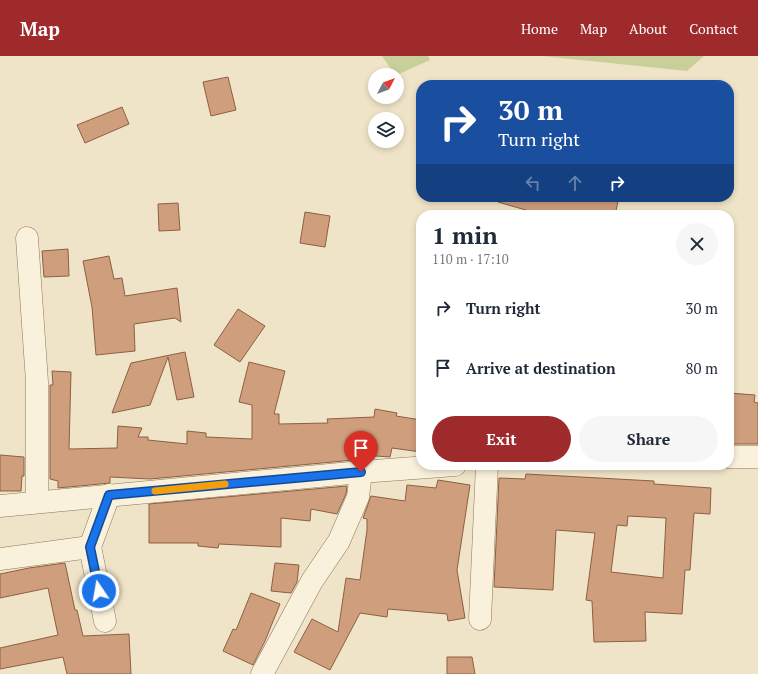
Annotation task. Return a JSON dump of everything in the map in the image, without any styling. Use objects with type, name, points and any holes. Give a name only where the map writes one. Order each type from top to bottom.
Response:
[{"type":"street","points":[[26,238],[37,382],[37,502]]},
{"type":"street","points":[[734,457],[758,457]]},
{"type":"street","points":[[0,506],[416,468]]},
{"type":"street","points":[[480,619],[487,470]]},
{"type":"street","points":[[262,674],[312,581],[339,541],[358,497],[361,472]]},
{"type":"street","points":[[105,621],[90,547],[109,495]]},
{"type":"street","points":[[0,559],[90,547]]},
{"type":"green space","points":[[382,56],[428,56],[430,60],[404,72],[404,68],[390,68]]},
{"type":"green space","points":[[542,56],[704,56],[687,71]]},
{"type":"building","points":[[228,77],[236,110],[211,116],[203,82]]},
{"type":"building","points":[[122,107],[129,124],[85,143],[77,125]]},
{"type":"building","points":[[498,202],[618,202],[616,210],[526,210]]},
{"type":"building","points":[[178,203],[180,230],[159,231],[158,204]]},
{"type":"building","points":[[305,212],[330,216],[325,247],[300,243]]},
{"type":"building","points":[[68,249],[69,276],[44,277],[42,251]]},
{"type":"building","points":[[109,256],[114,279],[122,278],[125,296],[177,288],[181,322],[175,318],[134,324],[135,351],[96,355],[92,307],[83,261]]},
{"type":"building","points":[[238,309],[265,326],[240,362],[214,345]]},
{"type":"building","points":[[185,352],[194,397],[177,400],[168,357],[150,405],[112,413],[131,363]]},
{"type":"building","points":[[249,362],[285,371],[274,414],[279,414],[279,424],[328,423],[327,419],[374,417],[375,409],[397,413],[396,416],[416,419],[416,451],[392,448],[390,457],[354,457],[354,460],[150,479],[110,477],[110,483],[58,488],[58,481],[50,479],[50,385],[53,385],[52,371],[71,372],[69,449],[117,448],[118,426],[142,428],[138,437],[148,437],[148,440],[187,444],[187,431],[206,433],[206,437],[252,439],[252,405],[239,402]]},
{"type":"building","points":[[734,393],[755,395],[754,402],[758,403],[758,444],[734,444]]},
{"type":"building","points":[[0,455],[24,457],[24,476],[22,476],[21,491],[0,491]]},
{"type":"building","points":[[526,474],[654,481],[654,484],[711,488],[710,514],[694,513],[690,570],[685,570],[682,614],[645,612],[646,641],[594,642],[592,601],[586,600],[595,533],[556,530],[553,590],[494,587],[499,478],[525,479]],"holes":[[[628,516],[666,518],[663,578],[611,572],[617,525],[627,526]]]},
{"type":"building","points":[[438,480],[470,485],[457,570],[465,618],[448,621],[447,614],[388,609],[387,617],[360,613],[330,670],[294,652],[312,619],[338,632],[346,578],[360,580],[367,530],[367,519],[363,518],[371,496],[405,501],[407,485],[436,488]]},
{"type":"building","points":[[347,486],[346,494],[337,514],[311,509],[310,521],[281,518],[281,547],[219,544],[218,548],[198,546],[198,543],[149,543],[149,504]]},
{"type":"building","points":[[65,563],[75,610],[77,610],[83,636],[129,634],[131,674],[67,674],[63,657],[0,669],[0,648],[58,635],[48,588],[0,598],[0,574]]},
{"type":"building","points":[[275,563],[299,565],[297,582],[291,593],[271,591]]},
{"type":"building","points":[[251,593],[280,604],[265,641],[253,665],[223,651],[233,629],[236,630]]},
{"type":"building","points":[[447,657],[472,657],[475,674],[447,674]]},
{"type":"slow traffic","points":[[155,491],[225,484]]},
{"type":"route","points":[[99,591],[90,547],[109,495],[361,472]]}]
